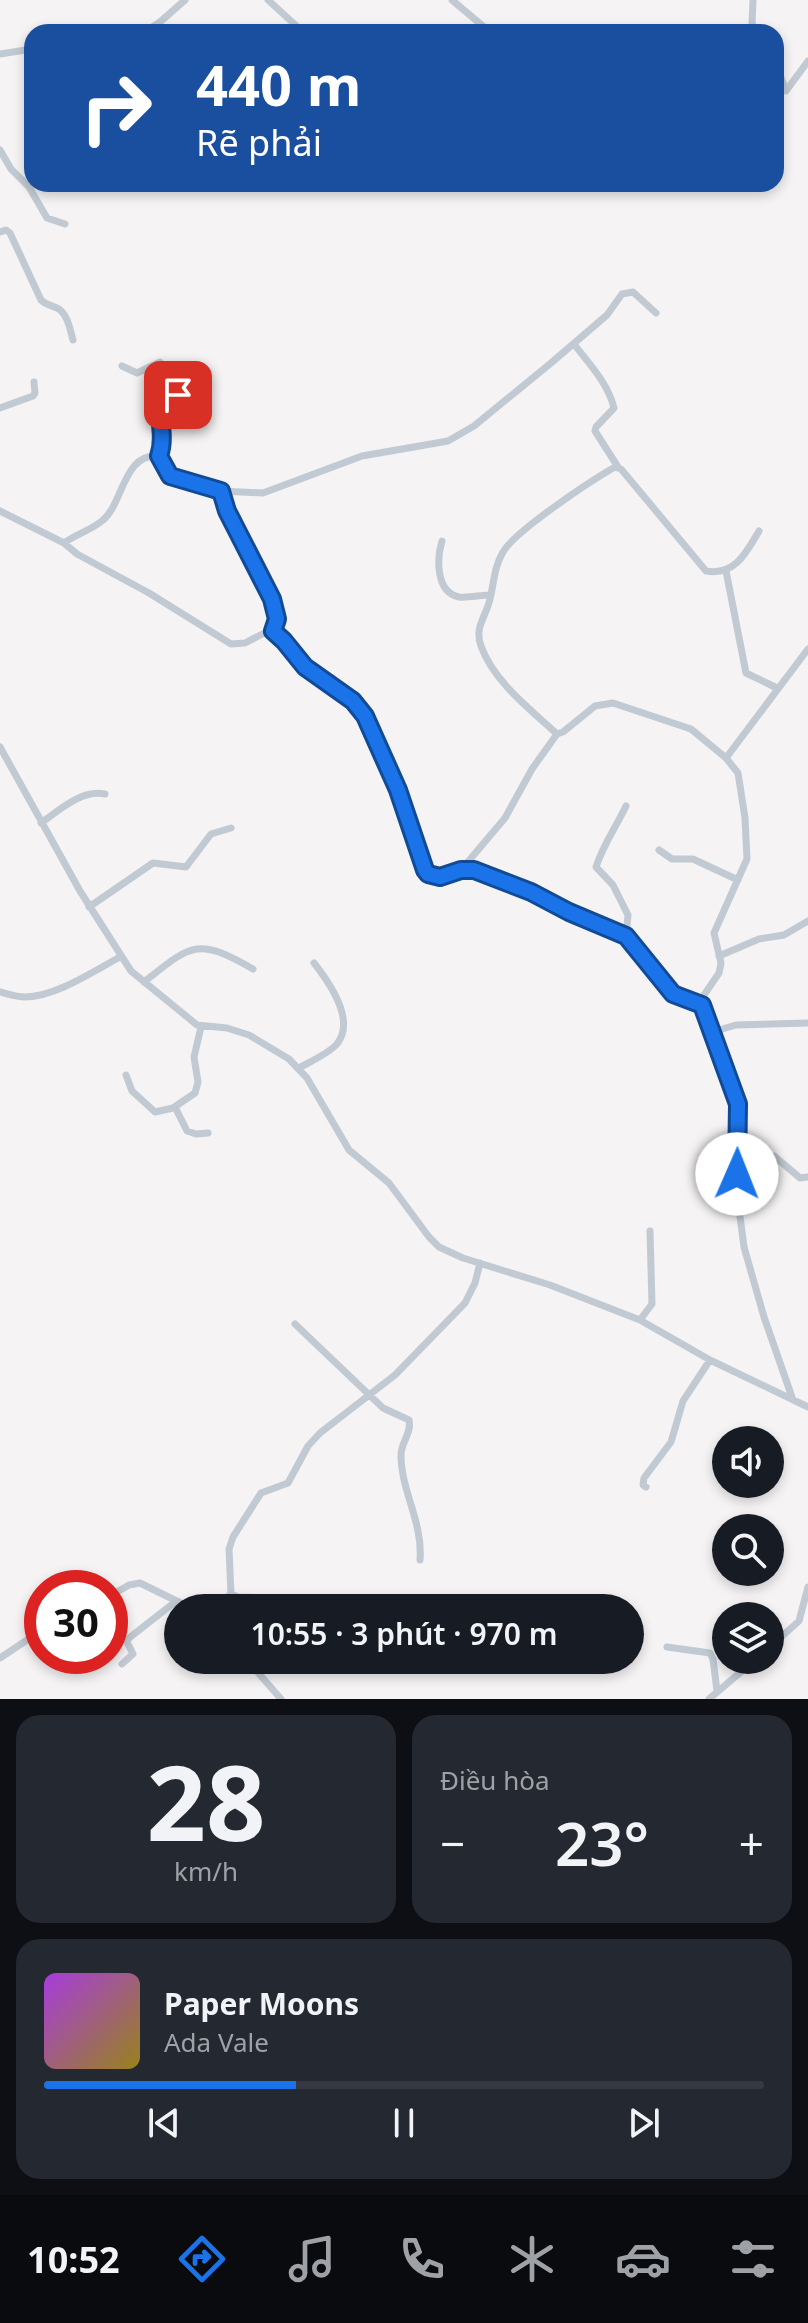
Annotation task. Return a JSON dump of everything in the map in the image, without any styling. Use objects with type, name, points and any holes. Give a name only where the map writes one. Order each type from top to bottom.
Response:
[{"type":"street","points":[[157,24],[185,0]]},
{"type":"street","points":[[268,0],[294,24]]},
{"type":"street","points":[[452,0],[480,24]]},
{"type":"street","points":[[752,24],[753,0]]},
{"type":"street","points":[[0,54],[24,50]]},
{"type":"street","points":[[784,86],[786,91],[808,61]]},
{"type":"street","points":[[0,150],[11,169],[24,182]]},
{"type":"street","points":[[32,192],[47,218],[65,224]]},
{"type":"street","points":[[0,232],[10,231],[41,300],[65,316],[73,340]]},
{"type":"street","points":[[122,366],[137,373],[160,362],[184,389],[166,404],[161,413],[162,448],[159,456],[170,476],[221,491],[273,491],[376,452],[448,441],[474,426],[574,344],[607,315],[626,292],[633,292],[656,313]]},
{"type":"street","points":[[574,344],[613,401],[614,408],[595,431],[618,467],[703,569],[711,573],[726,571],[743,557],[759,531]]},
{"type":"street","points":[[0,408],[33,396],[34,382]]},
{"type":"street","points":[[64,543],[105,518],[137,464],[148,456],[159,456]]},
{"type":"street","points":[[557,734],[508,686],[483,651],[478,627],[491,595],[499,560],[510,542],[618,467]]},
{"type":"street","points":[[221,491],[227,511],[272,599],[277,619],[273,631]]},
{"type":"street","points":[[0,511],[64,543],[77,554],[149,593],[231,644],[245,643],[273,631],[305,667],[353,701],[365,716],[398,790],[428,874],[440,877],[461,870],[474,870],[626,936],[673,994],[702,1005]]},
{"type":"street","points":[[442,541],[437,563],[449,591],[460,597],[491,595]]},
{"type":"street","points":[[726,571],[746,673],[777,688]]},
{"type":"street","points":[[726,758],[808,649]]},
{"type":"street","points":[[461,870],[505,818],[532,769],[557,734],[595,706],[613,703],[691,729],[726,758],[738,773],[748,852],[714,933],[719,973],[704,995],[702,1005],[738,1104],[739,1219],[744,1247],[793,1400]]},
{"type":"street","points":[[0,747],[2,758],[120,957],[144,982],[201,1027],[227,1028],[249,1035],[299,1068],[346,1145],[389,1183],[429,1237],[448,1251],[550,1285],[640,1320],[710,1360],[808,1407]]},
{"type":"street","points":[[41,823],[72,802],[93,793],[105,794]]},
{"type":"street","points":[[626,806],[613,834],[604,844],[596,867],[613,885],[628,915],[626,936]]},
{"type":"street","points":[[89,907],[153,863],[186,867],[211,834],[231,828]]},
{"type":"street","points":[[659,850],[672,859],[693,859],[738,880]]},
{"type":"street","points":[[719,956],[759,939],[784,935],[808,921]]},
{"type":"street","points":[[144,982],[181,953],[198,947],[229,956],[253,969]]},
{"type":"street","points":[[0,992],[21,997],[37,996],[69,984],[120,957]]},
{"type":"street","points":[[299,1068],[335,1046],[343,1027],[333,988],[314,963]]},
{"type":"street","points":[[712,1032],[736,1025],[808,1023]]},
{"type":"street","points":[[126,1075],[132,1091],[151,1110],[159,1113],[175,1107],[195,1093],[198,1082],[194,1057],[201,1027]]},
{"type":"street","points":[[175,1107],[187,1131],[208,1133]]},
{"type":"street","points":[[737,1154],[774,1156],[800,1178],[808,1177]]},
{"type":"street","points":[[640,1320],[652,1304],[650,1231]]},
{"type":"street","points":[[231,1594],[230,1544],[261,1493],[288,1483],[308,1446],[320,1433],[405,1366],[465,1303],[480,1263]]},
{"type":"street","points":[[295,1324],[383,1408],[406,1418],[411,1424],[401,1455],[420,1534],[420,1560]]},
{"type":"street","points":[[646,1487],[643,1485],[644,1478],[669,1447],[683,1401],[710,1360]]},
{"type":"street","points":[[128,1586],[140,1583],[164,1596]]},
{"type":"street","points":[[784,1634],[799,1621],[808,1587]]},
{"type":"street","points":[[128,1640],[164,1611]]},
{"type":"street","points":[[0,1658],[24,1642]]},
{"type":"street","points":[[667,1647],[710,1653],[717,1691]]},
{"type":"street","points":[[259,1674],[281,1699]]},
{"type":"street","points":[[709,1699],[738,1674]]},
{"type":"route","points":[[178,395],[166,404],[161,413],[162,448],[159,456],[165,472],[221,491],[227,511],[272,599],[277,619],[273,631],[305,667],[353,701],[365,716],[398,790],[425,870],[432,876],[440,877],[461,870],[474,870],[531,892],[626,936],[668,990],[687,1002],[702,1005],[738,1104],[737,1174]]}]
